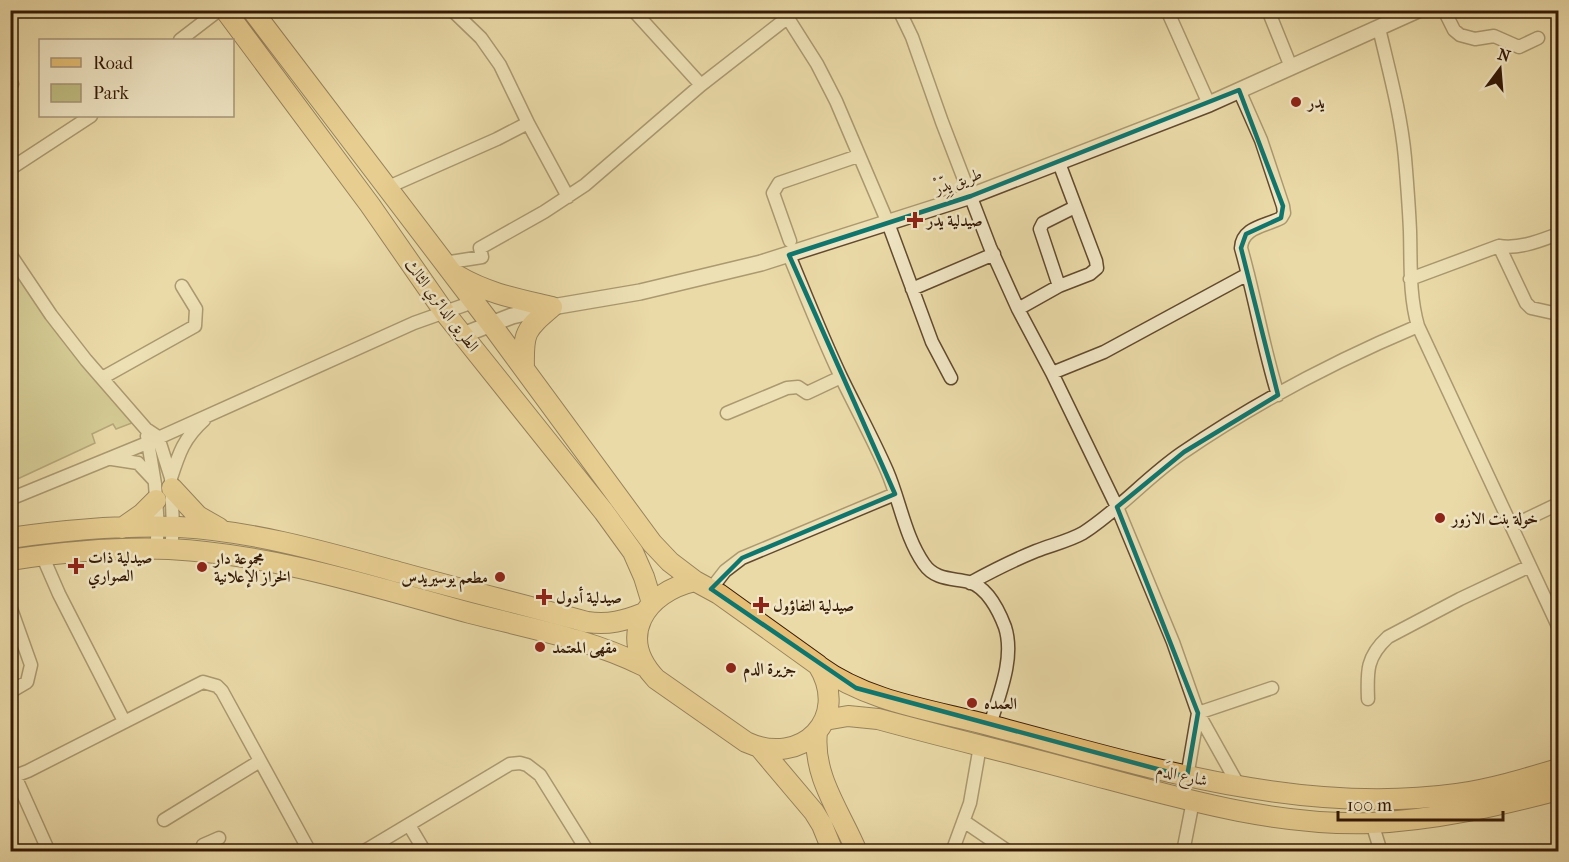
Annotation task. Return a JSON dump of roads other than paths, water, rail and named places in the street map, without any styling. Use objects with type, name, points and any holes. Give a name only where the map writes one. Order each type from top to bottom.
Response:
[{"type":"main road","name":"الطريق الدائري الثالث","points":[[225,10],[370,205],[445,313],[627,544],[644,577],[648,608]]},
{"type":"main road","name":"الطريق الدائري الثالث","points":[[252,10],[524,368],[652,543],[670,562],[818,665]]},
{"type":"main road","points":[[448,268],[479,288],[552,307]]},
{"type":"main road","points":[[524,368],[525,334],[533,323],[552,307]]},
{"type":"main road","points":[[122,528],[142,514],[166,489],[198,516],[230,534]]},
{"type":"main road","points":[[10,538],[40,533],[122,528],[165,528],[255,537],[587,622],[605,624],[614,623],[648,608],[670,588],[703,585]]},
{"type":"main road","points":[[10,560],[92,550],[164,549],[265,561],[359,583],[577,641],[621,655],[644,666],[656,679],[746,742],[760,748],[774,751],[788,749],[800,744],[821,726]]},
{"type":"main road","points":[[644,666],[638,640],[639,626],[648,608]]},
{"type":"main road","points":[[818,665],[829,689],[816,745],[819,771],[857,852]]},
{"type":"main road","name":"شارع الدَم","points":[[818,665],[838,679],[867,692],[920,708],[1187,777],[1240,788],[1319,798],[1408,798],[1457,794],[1499,786],[1558,769]]},
{"type":"main road","name":"شارع الدَم","points":[[821,726],[848,716],[878,719],[1193,801],[1287,819],[1372,823],[1437,817],[1493,807],[1558,790]]},
{"type":"main road","points":[[760,748],[814,812],[833,852]]},
{"type":"street","points":[[56,10],[61,10]]},
{"type":"street","points":[[181,39],[219,10]]},
{"type":"street","points":[[452,10],[481,38],[500,65],[568,197]]},
{"type":"street","points":[[633,10],[701,85]]},
{"type":"street","points":[[899,10],[912,37],[971,196],[1018,309],[1117,507],[1173,642],[1198,713],[1240,788]]},
{"type":"street","points":[[1167,10],[1209,104]]},
{"type":"street","points":[[1268,10],[1291,67]]},
{"type":"street","name":"طريق يِدِّرْ","points":[[463,335],[490,324],[552,307],[640,292],[723,273],[789,248],[888,223],[971,196],[1209,104],[1379,28],[1399,15],[1418,10]]},
{"type":"street","points":[[1444,10],[1454,30],[1467,38],[1494,36],[1519,47],[1538,38]]},
{"type":"street","points":[[448,268],[482,257],[480,248],[568,197],[611,164],[785,14],[817,64],[836,101],[888,223],[932,342],[951,378]]},
{"type":"street","points":[[1379,28],[1404,146],[1410,228],[1410,279],[1418,326],[1558,626]]},
{"type":"street","points":[[1239,90],[1261,140],[1284,213],[1281,218],[1246,234],[1243,237],[1241,248],[1265,354],[1278,395]]},
{"type":"street","points":[[10,169],[89,117]]},
{"type":"street","points":[[386,188],[497,140],[528,123]]},
{"type":"street","points":[[858,156],[779,183],[773,194],[789,248],[841,377],[896,494],[913,543],[925,565],[931,571],[942,577],[970,583],[981,590],[993,604],[1006,630],[1007,663],[990,725]]},
{"type":"street","points":[[1018,309],[1059,286],[1090,274],[1096,268],[1096,261],[1059,163]]},
{"type":"street","points":[[1059,286],[1040,234],[1041,226],[1075,207]]},
{"type":"street","points":[[1410,279],[1499,246],[1512,248],[1558,234]]},
{"type":"street","points":[[1499,246],[1526,303],[1531,308],[1558,314]]},
{"type":"street","points":[[10,254],[51,315],[146,429],[152,440],[166,489],[164,549]]},
{"type":"street","points":[[912,289],[994,254]]},
{"type":"street","points":[[1052,373],[1104,352],[1248,274]]},
{"type":"street","points":[[102,378],[195,326],[196,309],[182,286]]},
{"type":"street","points":[[10,499],[110,459],[414,323],[473,302]]},
{"type":"street","points":[[970,583],[1018,559],[1079,535],[1102,520],[1184,452],[1278,395],[1368,347],[1418,326]]},
{"type":"street","points":[[727,413],[787,388],[798,387],[807,393],[841,377]]},
{"type":"street","points":[[165,528],[166,489],[186,440],[204,420],[216,412]]},
{"type":"street","points":[[152,440],[154,480]]},
{"type":"street","points":[[110,459],[138,463],[166,489]]},
{"type":"street","points":[[703,585],[742,558],[896,494]]},
{"type":"street","points":[[1512,526],[1558,504]]},
{"type":"street","points":[[42,555],[59,594],[124,721]]},
{"type":"street","points":[[1368,699],[1369,663],[1380,644],[1388,637],[1530,566]]},
{"type":"street","points":[[10,606],[30,665],[27,682],[10,692]]},
{"type":"street","points":[[49,852],[13,776],[28,771],[202,682],[211,683],[222,691],[310,852]]},
{"type":"street","points":[[1198,713],[1272,688]]},
{"type":"street","points":[[1187,777],[1198,713]]},
{"type":"street","points":[[952,852],[965,822],[980,746]]},
{"type":"street","points":[[164,820],[260,761]]},
{"type":"street","points":[[363,852],[488,776],[510,764],[520,763],[534,769],[540,775],[588,852]]},
{"type":"street","points":[[1183,852],[1193,801]]},
{"type":"street","points":[[965,822],[1009,852]]},
{"type":"street","points":[[1372,823],[1381,852]]},
{"type":"street","points":[[409,825],[425,852]]},
{"type":"street","points":[[201,852],[203,845],[219,838]]},
{"type":"place","name":"يدر","points":[[1296,102]]},
{"type":"place","name":"صيدلية يدر","points":[[915,220]]},
{"type":"place","name":"خولة بنت الازور","points":[[1440,518]]},
{"type":"place","name":"صيدلية ذات الصواري","points":[[76,566]]},
{"type":"place","name":"مجموعة دار الخراز اﻹعلانية","points":[[202,567]]},
{"type":"place","name":"مطعم يوسيريدس","points":[[500,577]]},
{"type":"place","name":"صيدلية أدول","points":[[544,597]]},
{"type":"place","name":"صيدلية التفاؤول","points":[[761,605]]},
{"type":"place","name":"مقهى المعتمد","points":[[540,647]]},
{"type":"place","name":"جزيرة الدم","points":[[731,668]]},
{"type":"place","name":"العمده","points":[[972,703]]}]
